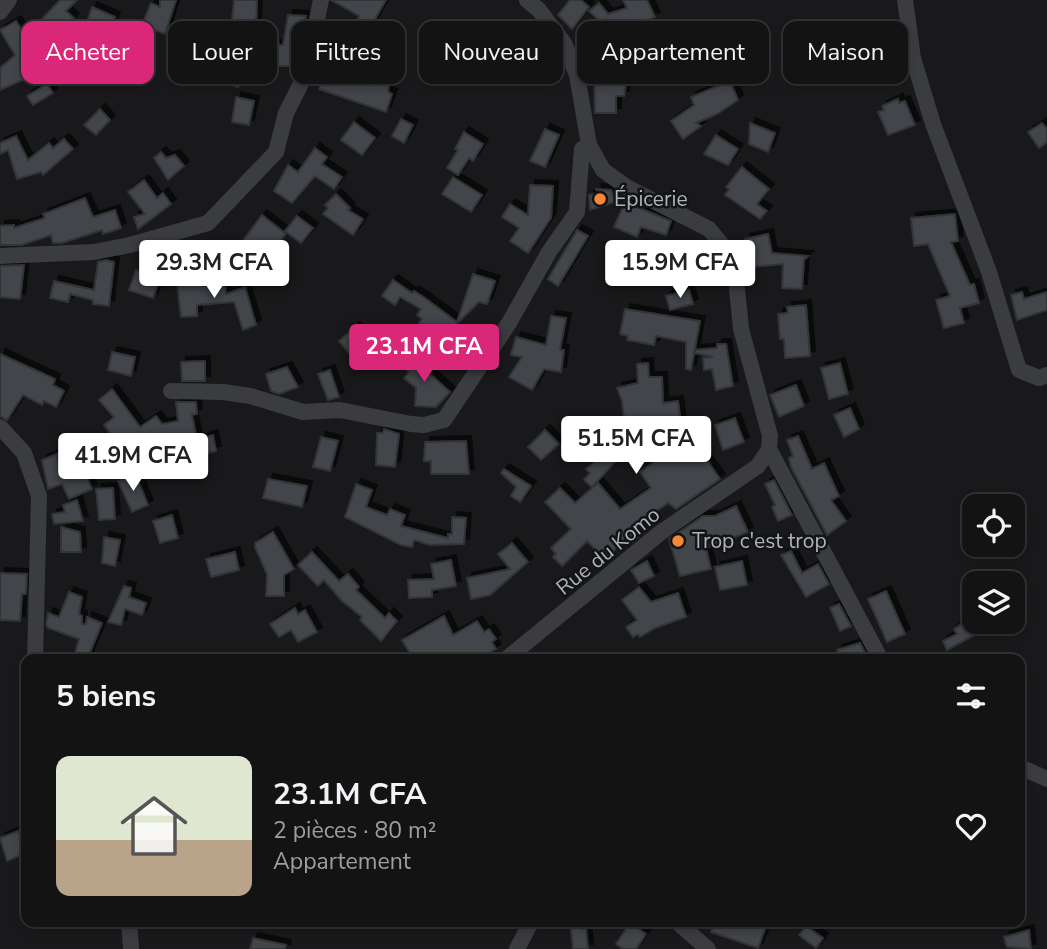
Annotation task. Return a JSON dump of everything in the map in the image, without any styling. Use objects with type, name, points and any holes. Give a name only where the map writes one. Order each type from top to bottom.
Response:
[{"type":"street","points":[[0,12],[9,0]]},
{"type":"street","points":[[0,256],[94,252],[130,246],[208,223],[276,152],[286,113],[305,76],[321,0]]},
{"type":"street","points":[[527,0],[539,10],[564,43],[577,75],[589,145],[603,170],[615,180],[709,229],[728,252],[736,278],[741,329],[770,428],[769,449],[878,654]]},
{"type":"street","points":[[905,0],[913,58],[933,124],[989,272],[1019,370],[1039,378],[1047,375]]},
{"type":"street","points":[[171,391],[222,391],[250,396],[303,412],[340,410],[411,424],[424,425],[444,420],[509,323],[549,252],[577,212],[582,149],[589,145]]},
{"type":"street","points":[[0,427],[24,453],[39,496],[34,654]]},
{"type":"street","name":"Rue du Komo","points":[[512,654],[660,533],[758,466],[769,449]]},
{"type":"street","points":[[1025,770],[1047,779]]},
{"type":"street","points":[[129,927],[131,949]]},
{"type":"street","points":[[517,949],[528,927]]},
{"type":"street","points":[[683,927],[708,949]]},
{"type":"building","points":[[60,0],[77,0],[66,11],[74,18],[71,21],[40,21]]},
{"type":"building","points":[[160,0],[176,0],[165,34],[154,30],[154,21],[144,21],[151,3],[160,7]]},
{"type":"building","points":[[234,0],[257,0],[256,21],[232,21]]},
{"type":"building","points":[[331,0],[386,0],[374,21],[359,21],[357,20],[359,16]]},
{"type":"building","points":[[570,0],[581,0],[589,7],[572,29],[558,15]]},
{"type":"building","points":[[623,0],[647,0],[655,17],[645,21],[600,21],[589,11],[599,3],[608,14],[627,8]]},
{"type":"building","points":[[92,7],[115,17],[113,21],[87,21]]},
{"type":"building","points":[[288,15],[306,16],[305,21],[291,21],[291,66],[277,66],[277,45],[283,45]]},
{"type":"building","points":[[16,21],[21,28],[21,81],[0,90],[0,68],[15,55],[0,30]]},
{"type":"building","points":[[47,84],[53,93],[33,105],[27,96]]},
{"type":"building","points":[[321,84],[389,84],[388,92],[392,94],[386,112],[319,89]]},
{"type":"building","points":[[594,84],[626,84],[624,96],[616,96],[616,113],[595,113]]},
{"type":"building","points":[[723,84],[731,84],[738,100],[717,114],[696,123],[701,126],[683,139],[671,121],[694,105],[691,97]]},
{"type":"building","points":[[236,97],[254,101],[249,125],[232,122]]},
{"type":"building","points":[[898,99],[899,103],[905,101],[915,125],[888,135],[878,112],[884,110],[882,106]]},
{"type":"building","points":[[100,109],[110,120],[96,135],[84,125]]},
{"type":"building","points":[[401,119],[413,125],[404,143],[392,136]]},
{"type":"building","points":[[354,122],[375,138],[362,155],[341,140]]},
{"type":"building","points":[[750,123],[775,133],[768,152],[749,144]]},
{"type":"building","points":[[1042,123],[1047,129],[1047,142],[1039,148],[1028,132]]},
{"type":"building","points":[[545,129],[559,135],[545,167],[530,161]]},
{"type":"building","points":[[464,132],[483,144],[473,161],[469,158],[458,175],[447,168],[458,150],[455,149]]},
{"type":"building","points":[[716,135],[738,149],[728,165],[704,154]]},
{"type":"building","points":[[16,136],[28,160],[49,143],[53,148],[64,139],[73,149],[43,175],[41,172],[17,179],[8,150],[0,154],[0,143]]},
{"type":"building","points":[[315,148],[327,157],[322,164],[342,177],[334,189],[315,176],[292,203],[274,191],[288,165],[298,172]]},
{"type":"building","points":[[161,152],[166,158],[175,155],[184,166],[168,180],[154,158]]},
{"type":"building","points":[[742,167],[769,189],[757,204],[767,211],[760,219],[725,195],[729,189],[726,187]]},
{"type":"building","points":[[453,177],[482,195],[471,212],[442,194]]},
{"type":"building","points":[[144,180],[157,198],[163,193],[171,204],[138,229],[134,217],[145,214],[128,192]]},
{"type":"building","points":[[530,185],[553,186],[551,218],[528,253],[510,241],[519,228],[502,217],[510,204],[528,215]]},
{"type":"building","points":[[596,189],[611,190],[615,202],[590,210],[589,195],[598,193]]},
{"type":"building","points":[[336,194],[350,208],[348,210],[363,219],[353,235],[323,214],[328,208],[325,205]]},
{"type":"building","points":[[85,198],[93,217],[115,210],[121,228],[103,234],[102,230],[62,243],[53,243],[51,235],[22,245],[0,245],[0,226],[14,225],[14,228],[45,218],[43,214]]},
{"type":"building","points":[[625,202],[671,221],[666,235],[641,227],[637,237],[614,227]]},
{"type":"building","points":[[955,214],[958,241],[951,242],[970,285],[974,284],[979,303],[960,308],[964,323],[944,328],[936,300],[950,296],[928,244],[914,246],[911,218]]},
{"type":"building","points":[[262,215],[286,234],[269,255],[266,252],[261,258],[242,242]]},
{"type":"building","points":[[297,216],[313,228],[301,243],[285,231]]},
{"type":"building","points":[[577,230],[588,236],[558,286],[548,279]]},
{"type":"building","points":[[768,234],[772,253],[808,256],[804,260],[802,289],[782,288],[783,264],[751,267],[745,239]]},
{"type":"building","points":[[98,262],[114,262],[109,306],[93,304],[93,300],[70,294],[68,302],[50,298],[54,281],[94,290]]},
{"type":"building","points":[[24,265],[20,299],[0,297],[0,266]]},
{"type":"building","points":[[136,270],[160,278],[153,298],[129,290]]},
{"type":"building","points":[[473,274],[495,281],[487,304],[479,302],[443,337],[419,323],[422,319],[417,315],[421,309],[400,297],[395,305],[382,296],[393,280],[425,298],[457,322]]},
{"type":"building","points":[[202,281],[202,286],[225,285],[226,294],[245,287],[256,325],[243,330],[234,302],[197,305],[197,316],[181,317],[177,282]]},
{"type":"building","points":[[689,290],[693,304],[670,310],[666,296]]},
{"type":"building","points":[[1022,292],[1024,299],[1047,292],[1047,310],[1017,320],[1011,295]]},
{"type":"building","points":[[806,305],[810,356],[785,358],[778,314],[788,313],[787,307]]},
{"type":"building","points":[[625,309],[700,321],[691,370],[686,369],[686,342],[656,336],[654,345],[627,340],[628,336],[620,334]]},
{"type":"building","points":[[551,316],[566,318],[560,350],[564,350],[561,372],[544,369],[532,390],[509,377],[522,357],[511,355],[516,337],[546,345]]},
{"type":"building","points":[[355,327],[367,340],[350,354],[339,341]]},
{"type":"building","points":[[717,344],[726,344],[733,386],[716,390],[712,369],[704,370],[703,358],[713,357],[695,353],[695,350],[717,348]]},
{"type":"building","points":[[112,352],[135,357],[131,376],[108,370]]},
{"type":"building","points":[[0,354],[55,379],[53,385],[64,391],[56,407],[44,401],[42,405],[23,395],[7,420],[0,416]]},
{"type":"building","points":[[408,354],[450,392],[436,407],[415,406],[416,388],[404,378],[409,372],[399,363]]},
{"type":"building","points":[[205,361],[205,381],[182,381],[181,362]]},
{"type":"building","points":[[648,363],[649,377],[662,377],[663,403],[678,401],[682,431],[697,460],[704,456],[720,479],[676,509],[668,503],[635,526],[639,531],[648,529],[629,545],[625,540],[605,559],[587,541],[562,566],[553,557],[556,554],[551,548],[571,529],[545,502],[560,488],[575,503],[598,483],[620,509],[651,488],[640,472],[678,444],[630,446],[630,437],[626,437],[622,401],[617,388],[638,383],[637,364]]},
{"type":"building","points":[[840,363],[848,394],[829,399],[821,368]]},
{"type":"building","points":[[287,367],[298,387],[279,394],[271,391],[266,374]]},
{"type":"building","points":[[330,370],[339,397],[328,400],[318,374]]},
{"type":"building","points":[[796,385],[804,406],[779,417],[770,395]]},
{"type":"building","points":[[112,389],[140,427],[156,416],[162,424],[178,421],[176,402],[196,402],[197,414],[192,415],[197,440],[213,435],[216,451],[202,454],[200,449],[180,453],[176,437],[136,463],[121,439],[116,442],[104,425],[114,417],[99,400]]},
{"type":"building","points":[[850,408],[859,429],[844,437],[834,415]]},
{"type":"building","points":[[735,418],[744,442],[723,450],[715,425]]},
{"type":"building","points":[[384,429],[399,434],[395,467],[376,465],[377,433],[383,433]]},
{"type":"building","points":[[545,430],[559,444],[541,460],[528,447]]},
{"type":"building","points":[[798,436],[812,469],[824,463],[839,496],[831,500],[846,521],[827,535],[791,467],[789,458],[793,456],[787,440]]},
{"type":"building","points":[[321,437],[338,441],[330,471],[313,467]]},
{"type":"building","points":[[466,441],[469,474],[431,474],[431,461],[424,461],[425,442]]},
{"type":"building","points":[[605,453],[616,461],[592,487],[584,480],[590,473],[586,469]]},
{"type":"building","points":[[57,454],[60,474],[82,465],[92,489],[69,499],[62,484],[48,489],[42,460]]},
{"type":"building","points":[[504,469],[531,486],[520,502],[511,496],[516,487],[501,473]]},
{"type":"building","points":[[135,473],[148,505],[132,512],[118,481]]},
{"type":"building","points":[[268,479],[307,486],[302,507],[263,498]]},
{"type":"building","points":[[774,480],[792,515],[778,521],[772,507],[775,505],[765,484]]},
{"type":"building","points":[[356,484],[372,490],[366,507],[387,515],[390,509],[405,515],[401,526],[448,538],[448,534],[452,534],[452,517],[466,518],[464,544],[430,545],[414,540],[412,547],[401,545],[345,517]]},
{"type":"building","points":[[113,488],[115,519],[99,520],[96,489]]},
{"type":"building","points":[[77,500],[83,521],[54,524],[52,514],[65,512],[63,505]]},
{"type":"building","points":[[736,506],[748,532],[706,548],[711,569],[680,576],[669,539],[703,516],[715,516]]},
{"type":"building","points":[[172,515],[178,538],[160,543],[153,521]]},
{"type":"building","points":[[61,527],[80,532],[81,552],[61,552]]},
{"type":"building","points":[[273,532],[294,569],[284,575],[284,596],[266,596],[267,574],[255,547],[255,543]]},
{"type":"building","points":[[104,537],[120,540],[115,566],[102,563]]},
{"type":"building","points":[[512,543],[528,562],[490,595],[471,599],[467,578],[510,569],[498,554]]},
{"type":"building","points":[[791,551],[802,573],[818,564],[829,584],[806,597],[781,555]]},
{"type":"building","points":[[235,552],[239,570],[211,577],[206,559]]},
{"type":"building","points":[[312,552],[339,581],[348,574],[359,587],[356,590],[385,618],[389,613],[397,621],[381,641],[360,620],[362,617],[342,601],[324,580],[318,586],[298,565]]},
{"type":"building","points":[[451,560],[456,586],[432,590],[432,597],[409,598],[408,580],[434,579],[431,564]]},
{"type":"building","points":[[647,561],[654,576],[639,583],[631,570]]},
{"type":"building","points":[[742,561],[747,585],[720,590],[715,567]]},
{"type":"building","points":[[0,573],[27,574],[20,621],[0,620]]},
{"type":"building","points":[[124,586],[131,588],[129,597],[146,603],[142,615],[125,609],[121,625],[108,622]]},
{"type":"building","points":[[639,587],[651,602],[678,593],[686,617],[655,628],[640,637],[638,634],[633,637],[626,627],[637,620],[622,600]]},
{"type":"building","points":[[886,591],[905,634],[887,642],[868,599]]},
{"type":"building","points":[[69,592],[82,597],[79,614],[82,616],[82,624],[86,624],[87,617],[102,623],[89,654],[75,654],[79,639],[48,628],[48,613],[59,617]]},
{"type":"building","points":[[839,604],[851,626],[840,631],[830,608]]},
{"type":"building","points":[[295,608],[298,614],[305,610],[317,632],[298,642],[291,630],[279,637],[270,624]]},
{"type":"building","points":[[444,616],[453,635],[477,621],[484,632],[489,629],[496,639],[492,642],[496,649],[488,654],[410,654],[402,640]]},
{"type":"building","points":[[962,624],[962,634],[976,634],[947,650],[943,641],[957,634],[954,629]]},
{"type":"building","points":[[860,643],[866,654],[838,654],[837,650]]},
{"type":"building","points":[[18,831],[21,834],[21,855],[7,861],[0,838]]},
{"type":"building","points":[[571,927],[586,928],[588,949],[573,949]]},
{"type":"building","points":[[627,927],[636,927],[646,934],[636,949],[623,949],[616,944]]},
{"type":"building","points":[[712,927],[765,929],[758,948],[711,932]]},
{"type":"building","points":[[807,927],[823,938],[816,948],[799,935]]},
{"type":"building","points":[[1029,930],[1031,949],[1007,947],[1004,937]]},
{"type":"building","points":[[253,938],[286,945],[285,949],[250,949]]},
{"type":"place","name":"Épicerie","points":[[600,199]]},
{"type":"place","name":"Trop c'est trop","points":[[678,541]]}]
